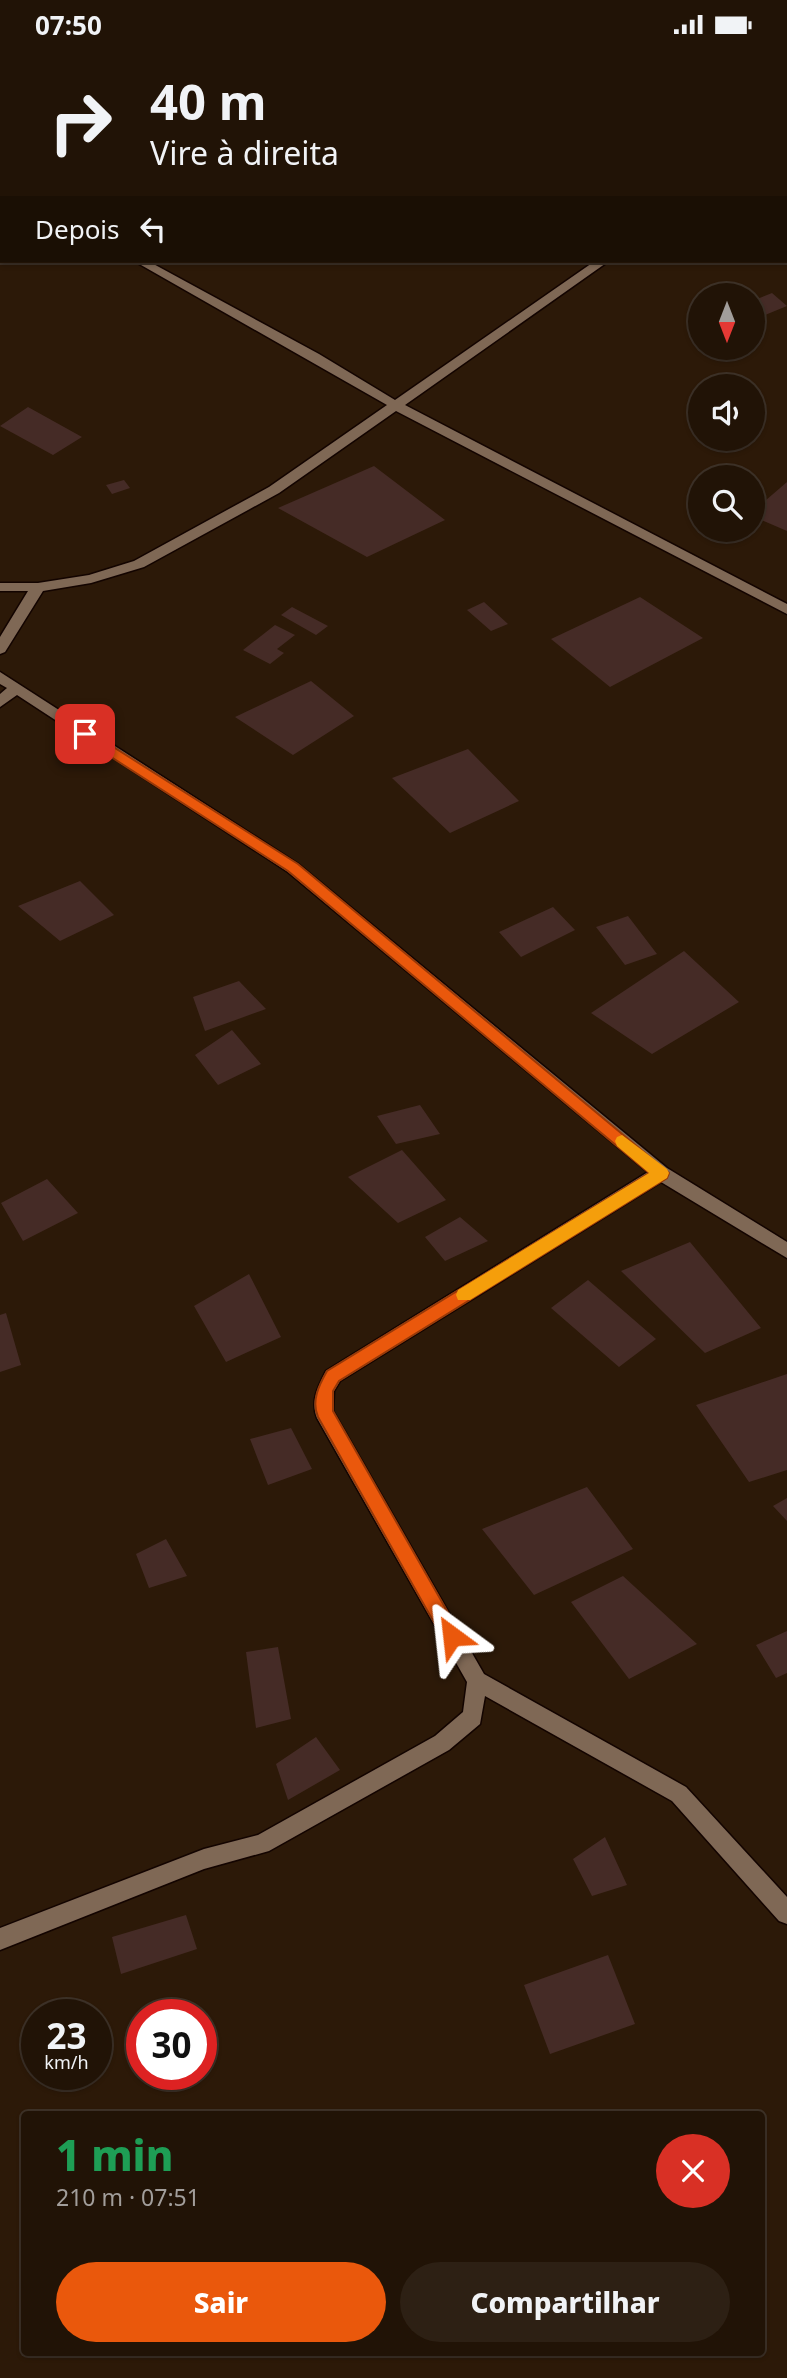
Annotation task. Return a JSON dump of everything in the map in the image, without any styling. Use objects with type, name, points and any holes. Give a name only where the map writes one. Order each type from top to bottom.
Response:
[{"type":"street","points":[[144,263],[315,357],[397,406],[787,610]]},
{"type":"street","points":[[0,587],[38,587],[91,579],[139,564],[274,490],[600,263]]},
{"type":"street","points":[[0,649],[38,587]]},
{"type":"street","points":[[0,677],[293,868],[661,1173],[787,1251]]},
{"type":"street","points":[[0,702],[15,689]]},
{"type":"street","points":[[661,1173],[333,1376],[325,1391],[324,1412],[477,1681],[680,1794],[787,1913]]},
{"type":"street","points":[[0,1939],[204,1859],[262,1844],[442,1743],[473,1717],[477,1681]]},
{"type":"building","points":[[772,293],[787,306],[765,315],[765,296]]},
{"type":"building","points":[[28,407],[82,437],[53,455],[0,426]]},
{"type":"building","points":[[374,466],[445,520],[367,557],[278,508]]},
{"type":"building","points":[[124,480],[130,488],[112,494],[106,485]]},
{"type":"building","points":[[787,482],[787,531],[765,522],[765,501]]},
{"type":"building","points":[[640,597],[703,638],[610,687],[551,639]]},
{"type":"building","points":[[484,602],[508,624],[491,631],[467,610]]},
{"type":"building","points":[[292,607],[328,626],[316,635],[281,615]]},
{"type":"building","points":[[275,625],[295,635],[277,649],[284,653],[270,664],[243,650]]},
{"type":"building","points":[[311,681],[354,716],[293,755],[235,717]]},
{"type":"building","points":[[468,749],[519,801],[450,833],[392,778]]},
{"type":"building","points":[[80,881],[114,915],[60,941],[18,906]]},
{"type":"building","points":[[553,907],[575,930],[521,957],[499,932]]},
{"type":"building","points":[[628,916],[657,954],[625,965],[596,927]]},
{"type":"building","points":[[684,951],[739,1002],[652,1054],[591,1013]]},
{"type":"building","points":[[239,981],[266,1009],[205,1031],[193,997]]},
{"type":"building","points":[[232,1030],[261,1064],[218,1085],[195,1055]]},
{"type":"building","points":[[420,1105],[440,1134],[396,1144],[377,1116]]},
{"type":"building","points":[[402,1150],[446,1200],[398,1223],[348,1177]]},
{"type":"building","points":[[47,1179],[78,1213],[23,1241],[1,1203]]},
{"type":"building","points":[[460,1217],[488,1241],[445,1261],[425,1237]]},
{"type":"building","points":[[690,1242],[761,1328],[705,1353],[621,1271]]},
{"type":"building","points":[[249,1274],[281,1337],[226,1362],[194,1306]]},
{"type":"building","points":[[588,1280],[656,1339],[619,1367],[551,1308]]},
{"type":"building","points":[[6,1313],[21,1365],[0,1372],[0,1315]]},
{"type":"building","points":[[787,1374],[787,1470],[749,1482],[696,1405]]},
{"type":"building","points":[[291,1428],[312,1469],[268,1485],[250,1439]]},
{"type":"building","points":[[587,1487],[633,1549],[534,1595],[482,1529]]},
{"type":"building","points":[[787,1498],[787,1521],[773,1506]]},
{"type":"building","points":[[166,1539],[187,1576],[149,1588],[136,1554]]},
{"type":"building","points":[[623,1576],[697,1644],[629,1679],[571,1602]]},
{"type":"building","points":[[787,1631],[787,1673],[776,1678],[756,1645]]},
{"type":"building","points":[[278,1647],[291,1719],[256,1728],[246,1652]]},
{"type":"building","points":[[316,1737],[340,1770],[288,1800],[276,1764]]},
{"type":"building","points":[[605,1837],[627,1885],[592,1896],[573,1859]]},
{"type":"building","points":[[186,1915],[197,1949],[121,1974],[112,1937]]},
{"type":"building","points":[[608,1955],[635,2024],[550,2054],[524,1985]]},
{"type":"slow traffic","points":[[464,1295],[661,1173],[622,1141]]},
{"type":"route","points":[[85,734],[293,868],[661,1173],[333,1376],[325,1391],[324,1412],[452,1636]]}]
